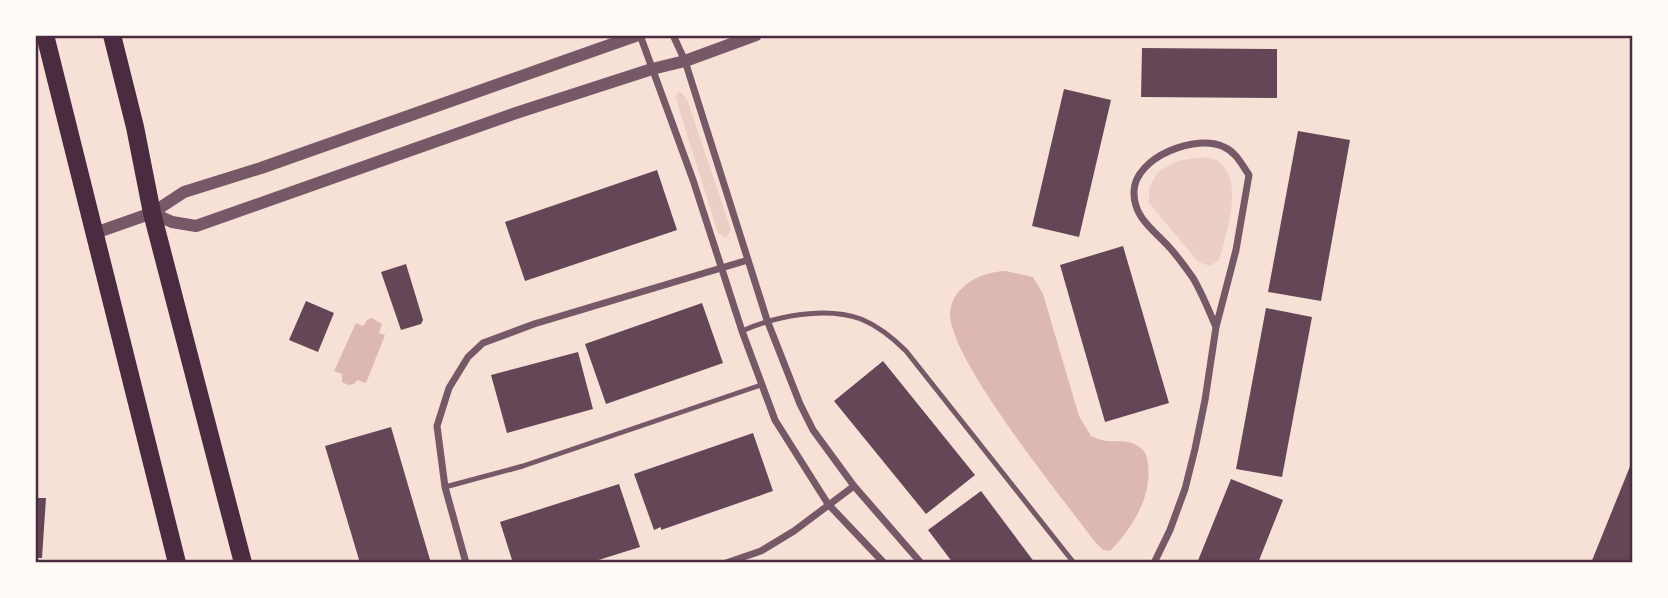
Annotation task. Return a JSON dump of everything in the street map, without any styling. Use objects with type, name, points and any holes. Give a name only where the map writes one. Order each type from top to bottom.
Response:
[{"type":"main road","points":[[45,35],[177,563]]},
{"type":"main road","points":[[112,35],[135,127],[152,214],[243,563]]},
{"type":"street","points":[[95,233],[152,214],[184,192],[261,168],[639,35],[693,180],[742,331],[775,420],[828,504],[884,563]]},
{"type":"street","points":[[673,35],[685,61],[767,320],[788,376],[813,430],[854,486],[921,563]]},
{"type":"street","points":[[152,214],[172,222],[196,226],[516,113],[685,61],[756,35]]},
{"type":"street","points":[[1154,563],[1185,489],[1205,400],[1216,327],[1236,250],[1248,175],[1237,156],[1224,147],[1207,142],[1187,144],[1151,161],[1139,174],[1134,190],[1137,209],[1144,224],[1169,246],[1193,278],[1216,327]]},
{"type":"street","points":[[466,563],[445,487],[437,426],[442,405],[457,372],[468,357],[483,343],[534,324],[748,260]]},
{"type":"street","points":[[726,563],[761,551],[794,531],[854,486]]},
{"type":"lane","points":[[742,331],[767,320],[822,313],[861,319],[891,336],[906,351],[1074,563]]},
{"type":"lane","points":[[445,487],[523,466],[761,385]]},
{"type":"shaded area","points":[[679,91],[687,99],[731,230],[726,238],[718,233],[679,109],[676,96]]},
{"type":"shaded area","points":[[1202,157],[1216,160],[1226,169],[1232,194],[1229,222],[1219,260],[1210,266],[1198,262],[1149,203],[1149,187],[1158,172],[1177,161]]},
{"type":"shaded area","points":[[1005,271],[1033,277],[1043,294],[1079,416],[1091,436],[1106,441],[1130,442],[1144,451],[1146,456],[1148,476],[1144,500],[1133,522],[1110,551],[1103,550],[1095,542],[1035,463],[986,393],[954,333],[950,312],[957,294],[978,277]]},
{"type":"shaded area","points":[[372,318],[382,324],[379,333],[385,335],[366,383],[357,380],[348,385],[342,382],[342,374],[334,371],[356,323],[363,326]]},
{"type":"building","points":[[1142,48],[1277,49],[1277,98],[1141,97]]},
{"type":"building","points":[[1064,89],[1111,100],[1079,237],[1032,226]]},
{"type":"building","points":[[1298,131],[1350,140],[1321,301],[1268,292]]},
{"type":"building","points":[[657,170],[677,230],[525,281],[505,222]]},
{"type":"building","points":[[1123,246],[1169,403],[1105,422],[1060,265]]},
{"type":"building","points":[[406,264],[423,320],[421,324],[401,330],[381,272]]},
{"type":"building","points":[[306,301],[334,313],[318,352],[289,340]]},
{"type":"building","points":[[702,303],[723,363],[606,404],[585,344]]},
{"type":"building","points":[[1266,308],[1312,317],[1282,477],[1236,469]]},
{"type":"building","points":[[578,352],[593,409],[507,433],[491,375]]},
{"type":"building","points":[[883,361],[975,475],[926,514],[834,401]]},
{"type":"building","points":[[391,427],[431,563],[360,563],[325,446]]},
{"type":"building","points":[[753,433],[773,491],[661,530],[661,527],[654,530],[634,474]]},
{"type":"building","points":[[1633,459],[1633,563],[1591,563]]},
{"type":"building","points":[[1231,479],[1283,500],[1258,563],[1197,563]]},
{"type":"building","points":[[619,484],[640,547],[589,563],[513,563],[500,522]]},
{"type":"building","points":[[981,491],[1035,563],[953,563],[928,530]]},
{"type":"building","points":[[35,498],[46,498],[42,558],[35,558]]}]
